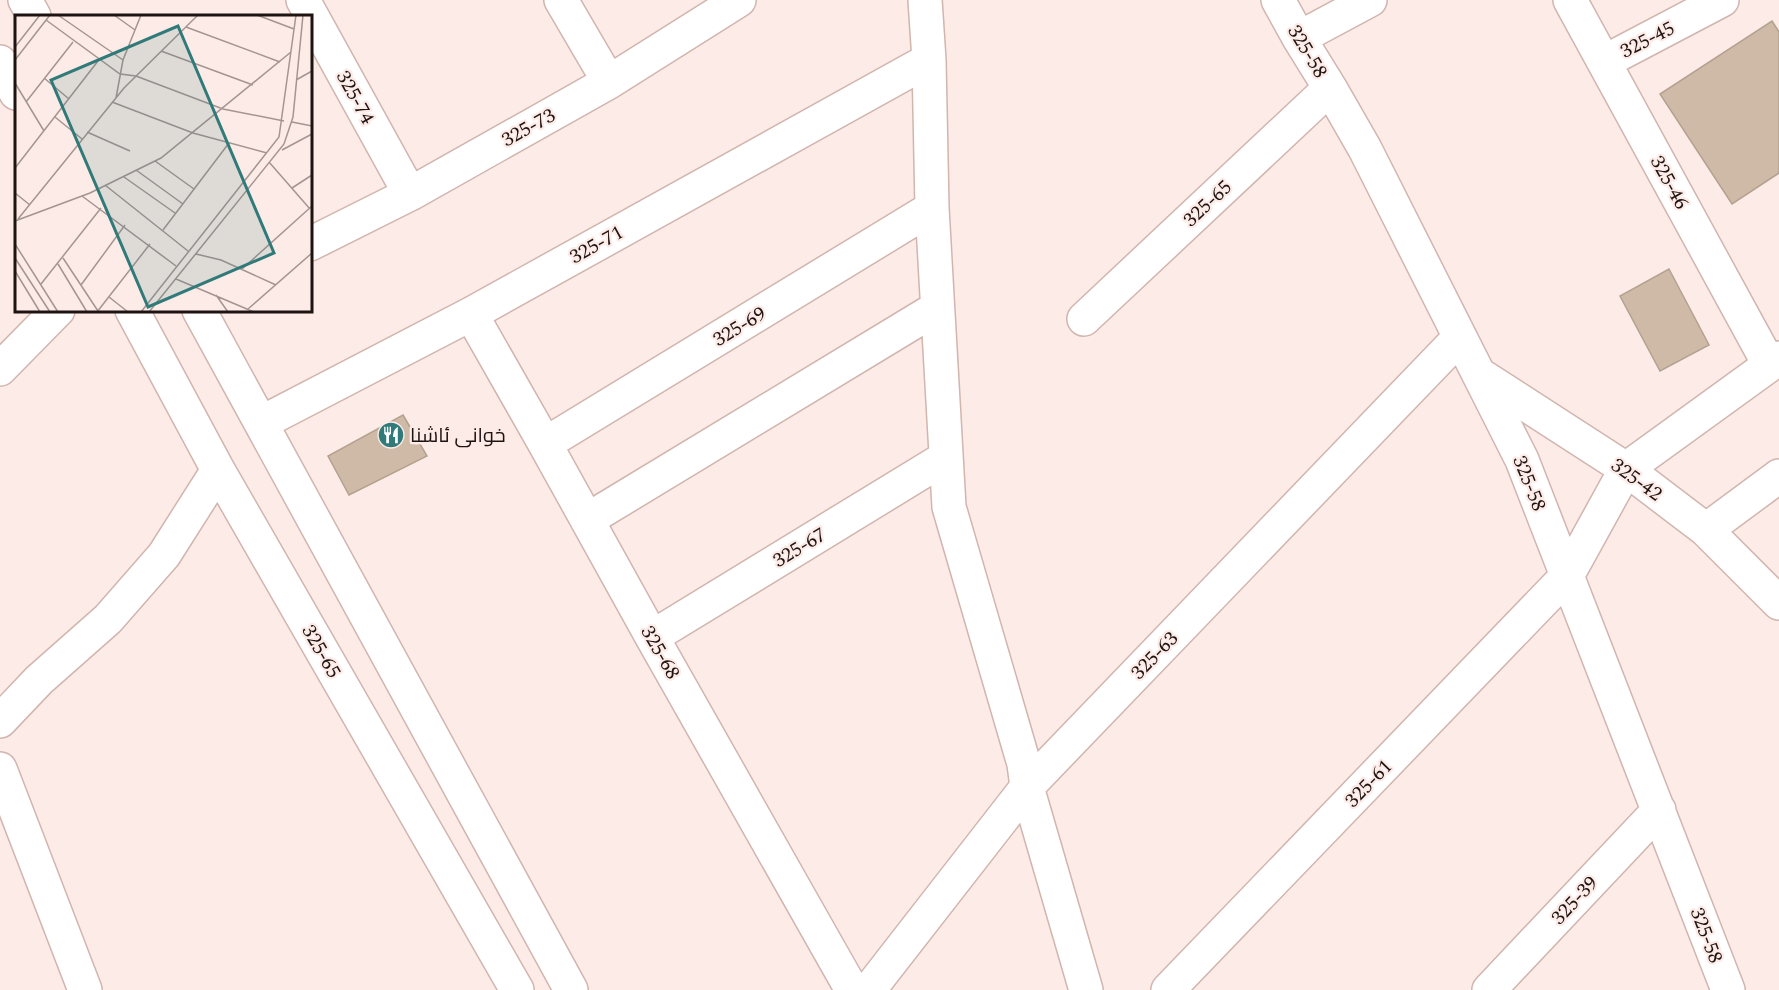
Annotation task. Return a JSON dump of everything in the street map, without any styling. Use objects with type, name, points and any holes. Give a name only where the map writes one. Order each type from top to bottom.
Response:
[{"type":"street","points":[[25,0],[33,15]]},
{"type":"street","name":"325-74","points":[[303,0],[311,15]]},
{"type":"street","points":[[561,0],[609,82]]},
{"type":"street","name":"325-73","points":[[312,243],[410,194],[609,82],[739,0]]},
{"type":"street","points":[[925,0],[929,60],[932,208],[946,436],[945,458],[950,507],[1086,990]]},
{"type":"street","name":"325-58","points":[[1278,0],[1365,149],[1522,460],[1728,990]]},
{"type":"street","points":[[1299,38],[1370,0]]},
{"type":"street","name":"325-46","points":[[1570,0],[1774,361]]},
{"type":"street","name":"325-45","points":[[1604,62],[1722,0]]},
{"type":"street","name":"325-74","points":[[312,16],[410,194]]},
{"type":"street","name":"325-71","points":[[261,423],[471,314],[929,60]]},
{"type":"street","points":[[0,62],[15,91]]},
{"type":"street","name":"325-65","points":[[1084,319],[1330,88]]},
{"type":"street","name":"325-69","points":[[545,444],[932,208]]},
{"type":"street","points":[[586,520],[938,308]]},
{"type":"street","points":[[0,369],[56,312]]},
{"type":"street","name":"325-65","points":[[133,312],[218,470],[517,990]]},
{"type":"street","points":[[200,312],[558,986]]},
{"type":"street","name":"325-68","points":[[471,314],[852,990]]},
{"type":"street","name":"325-63","points":[[869,990],[1027,787],[1460,338]]},
{"type":"street","points":[[1626,469],[1774,361]]},
{"type":"street","name":"325-42","points":[[1479,374],[1626,469],[1706,530],[1779,603]]},
{"type":"street","name":"325-67","points":[[652,637],[945,458]]},
{"type":"street","name":"325-61","points":[[1168,990],[1567,576],[1626,469]]},
{"type":"street","points":[[0,721],[39,680],[108,619],[164,555],[218,470]]},
{"type":"street","points":[[1706,530],[1779,476]]},
{"type":"street","points":[[0,769],[85,990]]},
{"type":"street","name":"325-39","points":[[1489,990],[1659,810]]},
{"type":"building","points":[[1772,21],[1779,32],[1779,173],[1732,204],[1660,94]]},
{"type":"building","points":[[1669,269],[1709,345],[1660,371],[1620,296]]},
{"type":"building","name":"خوانى ئاشنا","points":[[403,415],[427,456],[349,495],[328,456]]},
{"type":"place","name":"خوانى ئاشنا","points":[[391,435]]}]
